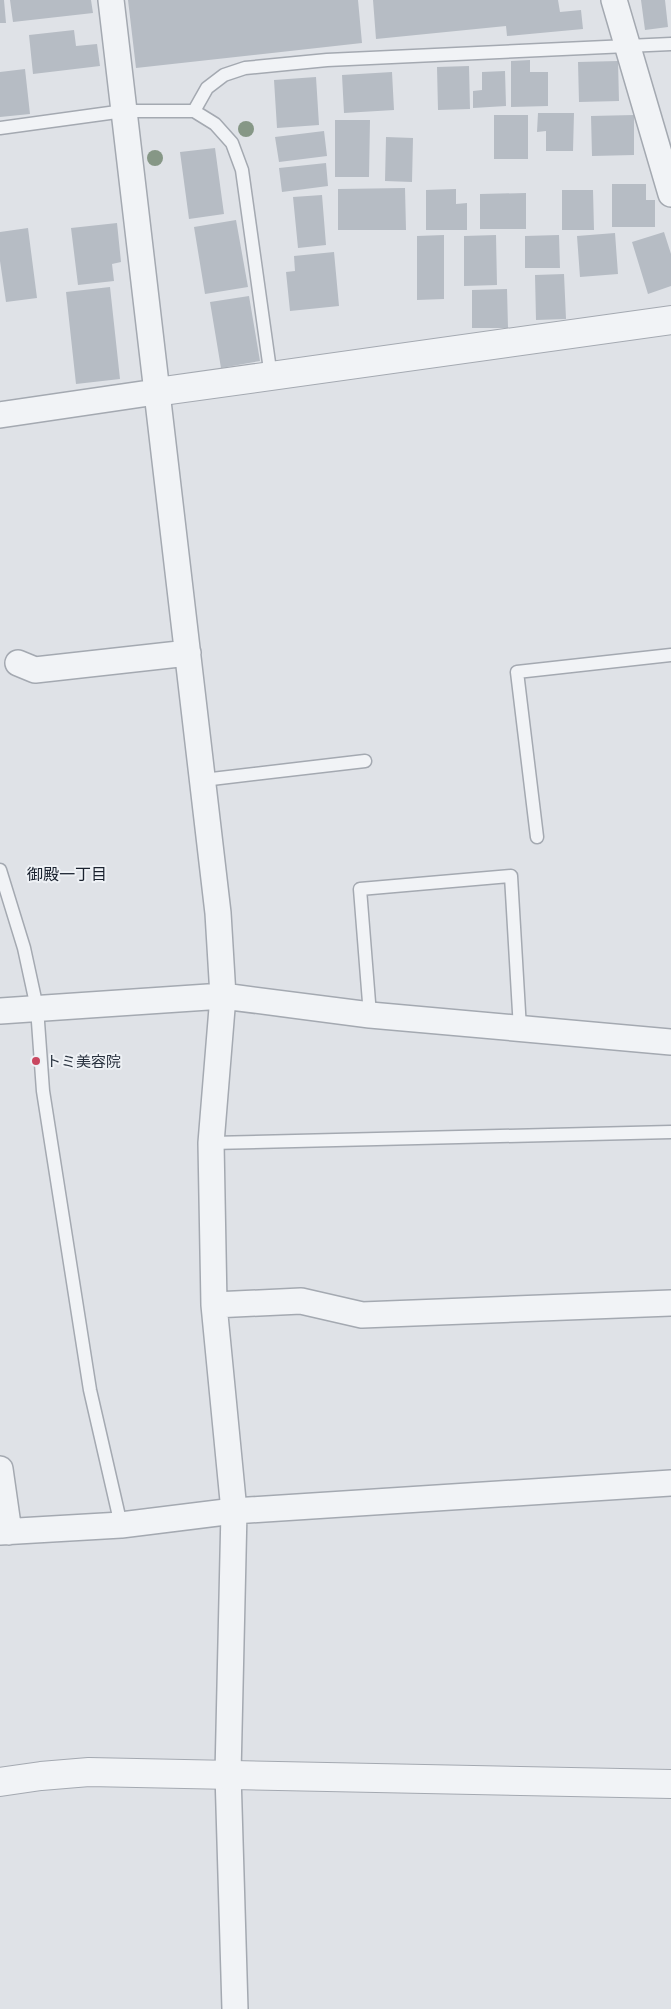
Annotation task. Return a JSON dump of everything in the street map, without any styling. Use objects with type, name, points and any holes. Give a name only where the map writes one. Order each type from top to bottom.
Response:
[{"type":"street","points":[[111,0],[218,913],[223,996],[211,1143],[214,1305],[234,1511],[228,1774],[235,2009]]},
{"type":"street","points":[[614,0],[671,194]]},
{"type":"street","points":[[0,415],[671,320]]},
{"type":"street","points":[[18,664],[35,670],[188,653]]},
{"type":"street","points":[[0,1011],[223,996],[370,1016],[671,1042]]},
{"type":"street","points":[[214,1305],[301,1301],[362,1315],[671,1303]]},
{"type":"street","points":[[0,1469],[4,1532],[122,1525],[234,1511],[671,1483]]},
{"type":"street","points":[[0,1782],[89,1772],[671,1784]]},
{"type":"lane","points":[[194,110],[208,88],[224,75],[245,68],[327,60],[671,44]]},
{"type":"lane","points":[[0,128],[124,111],[194,110],[215,124],[232,143],[242,170],[271,377]]},
{"type":"lane","points":[[537,837],[517,672],[671,656]]},
{"type":"lane","points":[[202,780],[365,761]]},
{"type":"lane","points":[[0,870],[24,948],[37,1008],[43,1091],[90,1390],[122,1525]]},
{"type":"lane","points":[[370,1016],[360,889],[510,876],[520,1029]]},
{"type":"lane","points":[[211,1143],[671,1132]]},
{"type":"building","points":[[0,0],[4,0],[6,23],[0,23]]},
{"type":"building","points":[[10,0],[91,0],[93,13],[13,22]]},
{"type":"building","points":[[128,0],[358,0],[362,43],[136,68]]},
{"type":"building","points":[[373,0],[558,0],[560,12],[581,10],[583,29],[507,36],[506,26],[376,39]]},
{"type":"building","points":[[641,0],[665,0],[668,27],[645,30]]},
{"type":"building","points":[[74,30],[76,46],[97,44],[100,66],[33,74],[29,35]]},
{"type":"building","points":[[530,60],[530,72],[548,72],[548,106],[511,107],[511,61]]},
{"type":"building","points":[[618,61],[619,101],[579,102],[578,62]]},
{"type":"building","points":[[469,66],[470,109],[438,110],[437,67]]},
{"type":"building","points":[[25,69],[30,114],[0,117],[0,72]]},
{"type":"building","points":[[505,71],[506,106],[473,108],[473,91],[482,90],[482,72]]},
{"type":"building","points":[[392,72],[394,110],[344,113],[342,75]]},
{"type":"building","points":[[316,77],[319,125],[277,128],[274,80]]},
{"type":"building","points":[[538,113],[574,113],[573,151],[546,151],[546,131],[537,132]]},
{"type":"building","points":[[494,115],[528,115],[528,159],[494,159]]},
{"type":"building","points":[[634,115],[634,155],[592,156],[591,116]]},
{"type":"building","points":[[335,120],[370,120],[369,177],[335,177]]},
{"type":"building","points":[[324,131],[327,156],[279,162],[275,137]]},
{"type":"building","points":[[386,137],[413,138],[412,182],[385,181]]},
{"type":"building","points":[[215,148],[224,214],[189,219],[180,152]]},
{"type":"building","points":[[326,163],[328,186],[282,192],[279,168]]},
{"type":"building","points":[[612,184],[646,184],[646,200],[655,200],[655,227],[612,227]]},
{"type":"building","points":[[405,188],[406,230],[338,230],[338,189]]},
{"type":"building","points":[[456,189],[456,204],[467,203],[467,230],[426,230],[426,190]]},
{"type":"building","points":[[562,190],[593,190],[594,230],[562,230]]},
{"type":"building","points":[[526,193],[526,229],[480,229],[480,194]]},
{"type":"building","points":[[322,195],[326,245],[298,248],[293,197]]},
{"type":"building","points":[[236,220],[248,287],[205,294],[194,227]]},
{"type":"building","points":[[117,223],[121,262],[112,264],[114,281],[78,285],[71,228]]},
{"type":"building","points":[[28,228],[37,298],[6,302],[0,261],[0,232]]},
{"type":"building","points":[[664,232],[671,254],[671,286],[648,294],[632,242]]},
{"type":"building","points":[[615,233],[618,274],[580,277],[577,236]]},
{"type":"building","points":[[444,235],[444,299],[417,300],[417,236]]},
{"type":"building","points":[[496,235],[497,285],[464,286],[464,236]]},
{"type":"building","points":[[559,235],[560,268],[525,268],[525,236]]},
{"type":"building","points":[[334,252],[339,306],[290,311],[286,272],[295,271],[294,256]]},
{"type":"building","points":[[564,274],[566,319],[536,320],[535,275]]},
{"type":"building","points":[[110,287],[120,379],[76,384],[66,292]]},
{"type":"building","points":[[507,289],[508,328],[472,328],[472,290]]},
{"type":"building","points":[[249,296],[260,361],[221,368],[210,302]]},
{"type":"place","name":"トミ美容院","points":[[36,1061]]},
{"type":"district","name":"御殿一丁目","points":[[67,874]]}]
